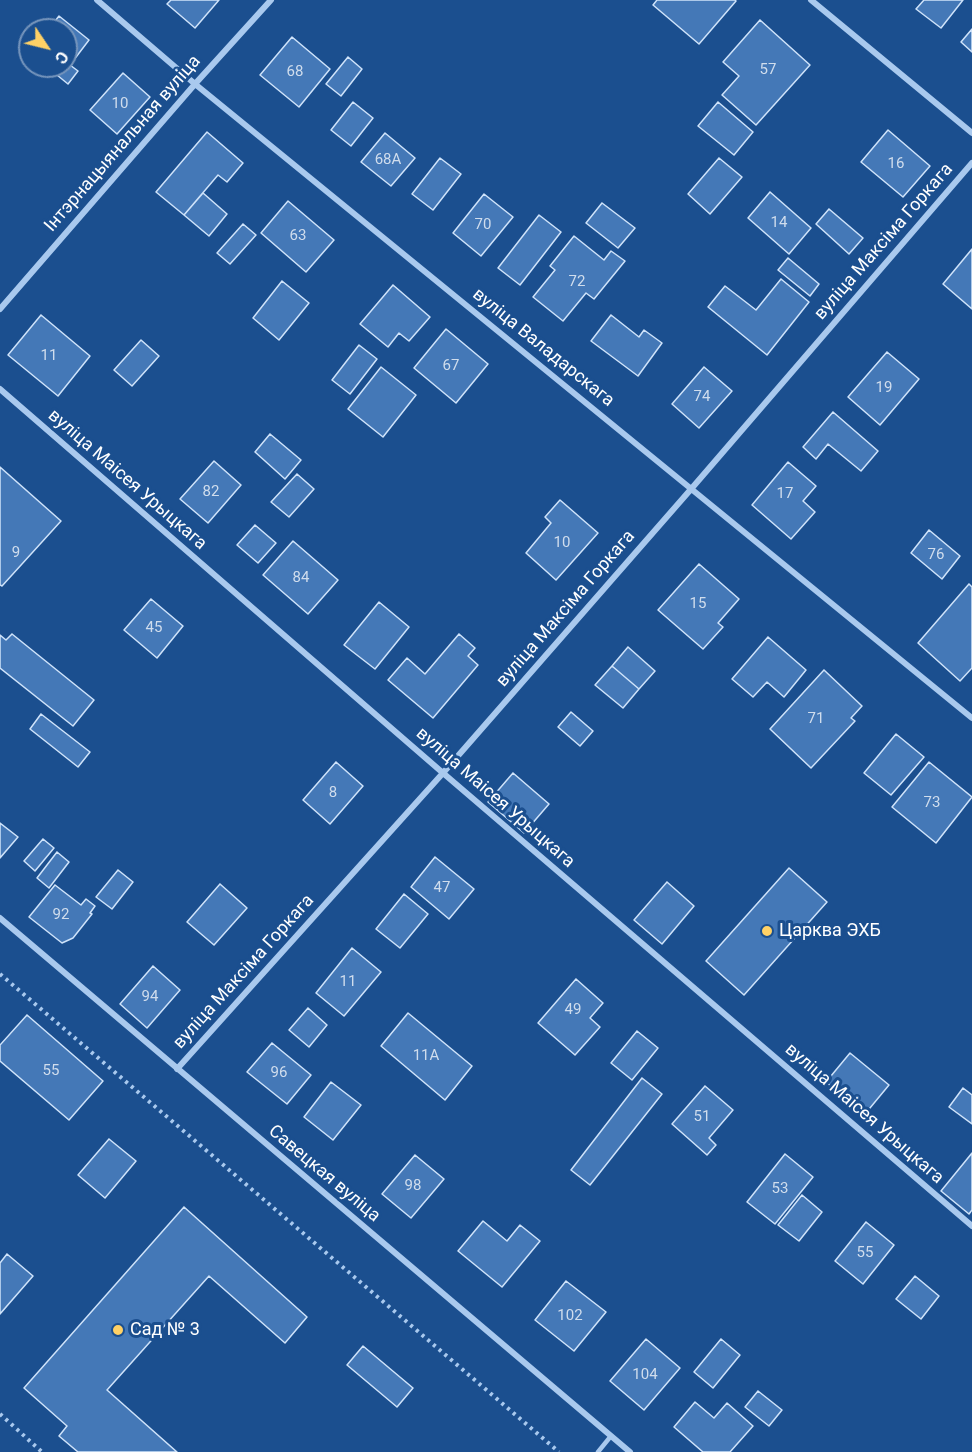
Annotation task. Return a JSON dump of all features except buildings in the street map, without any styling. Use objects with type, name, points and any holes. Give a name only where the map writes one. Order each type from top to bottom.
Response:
[{"type":"street","name":"вуліца Валадарскага","points":[[97,0],[195,84],[972,718]]},
{"type":"street","name":"Інтэрнацыянальная вуліца","points":[[0,309],[271,0]]},
{"type":"street","points":[[811,0],[972,133]]},
{"type":"street","name":"вуліца Максіма Горкага","points":[[177,1069],[443,773],[972,163]]},
{"type":"street","name":"вуліца Маісея Урыцкага","points":[[0,389],[972,1227]]},
{"type":"street","name":"Савецкая вуліца","points":[[0,918],[630,1452]]},
{"type":"lane","points":[[598,1452],[612,1436]]},
{"type":"path","points":[[0,974],[559,1452]]},
{"type":"path","points":[[0,1414],[42,1452]]},
{"type":"place","name":"Царква ЭХБ","points":[[767,931]]},
{"type":"place","name":"Сад № 3","points":[[118,1330]]}]
